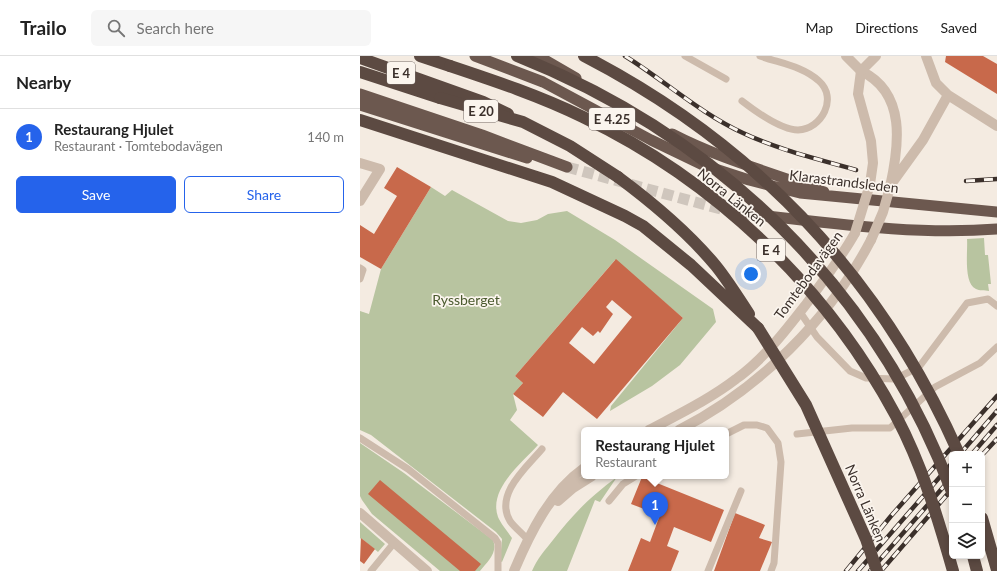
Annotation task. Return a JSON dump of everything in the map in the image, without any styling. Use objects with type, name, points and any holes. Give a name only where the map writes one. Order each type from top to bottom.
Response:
[{"type":"highway","name":"Norra Länken","points":[[420,56],[553,103],[612,132],[681,174],[720,203],[768,247],[817,299],[844,334],[880,389],[899,423],[924,480],[953,571]]},
{"type":"highway","name":"Klarastrandsleden","points":[[475,56],[543,82],[651,140],[703,165],[800,194],[997,212]]},
{"type":"highway","name":"Norra Länken","points":[[517,56],[587,87],[662,130],[727,178],[774,220],[808,255],[845,300],[891,366],[914,408],[950,487]]},
{"type":"highway","points":[[538,56],[681,138],[746,166],[837,197]]},
{"type":"highway","points":[[584,56],[637,85],[713,136],[774,188],[811,226],[861,286],[888,324],[926,387],[957,451]]},
{"type":"highway","name":"Norra Länken","points":[[360,58],[441,93],[523,122],[570,146],[618,177],[674,221],[729,282],[806,405],[863,532],[877,571]]},
{"type":"highway","name":"Norra Länken","points":[[360,72],[441,93]]},
{"type":"highway","points":[[360,94],[482,135],[567,167],[518,157],[360,105]]},
{"type":"highway","points":[[360,120],[552,182],[625,216],[643,226],[691,266],[758,328]]},
{"type":"highway","points":[[731,212],[897,230],[973,231],[997,229]]},
{"type":"highway","points":[[983,523],[997,570]]},
{"type":"highway","points":[[974,559],[977,571]]},
{"type":"street","points":[[684,427],[710,413],[744,391],[789,349],[808,329],[842,287],[859,263],[871,240],[883,212],[890,187],[897,152],[896,118],[891,102],[881,88],[871,76],[861,71],[846,56]]},
{"type":"street","points":[[861,71],[876,56]]},
{"type":"street","points":[[926,56],[936,83],[948,96],[997,126]]},
{"type":"street","name":"Tomtebodavägen","points":[[654,427],[704,400],[736,379],[759,359],[798,315],[842,257],[855,233],[864,210],[873,163],[871,141],[858,94],[861,71]]},
{"type":"street","points":[[890,187],[923,140],[948,96]]},
{"type":"street","points":[[360,163],[380,169],[360,201]]},
{"type":"street","points":[[514,571],[527,539],[545,511],[569,478],[581,470]]},
{"type":"street","points":[[545,511],[573,488],[587,479]]},
{"type":"street","points":[[360,513],[427,571]]},
{"type":"lane","points":[[685,56],[726,79]]},
{"type":"lane","points":[[742,101],[763,116],[797,130],[810,128],[821,120],[824,113],[826,107],[826,94],[820,82],[797,68],[760,56]]},
{"type":"lane","points":[[360,268],[363,270],[360,279]]},
{"type":"lane","points":[[798,315],[808,329],[850,371],[866,378],[895,379],[919,367],[968,303],[988,299],[997,306]]},
{"type":"lane","points":[[797,434],[852,428],[890,428],[935,387],[980,363],[997,346]]},
{"type":"lane","points":[[729,433],[744,426],[757,424],[767,428],[778,443],[781,462],[774,563],[771,571]]},
{"type":"lane","points":[[360,438],[408,469],[495,538],[498,544],[498,571]]},
{"type":"lane","points":[[527,539],[510,521],[506,508],[507,494],[513,484],[542,449]]},
{"type":"lane","points":[[609,501],[623,484],[631,479]]},
{"type":"lane","points":[[708,571],[741,491]]},
{"type":"lane","points":[[371,571],[394,543]]},
{"type":"green space","name":"Ryssberget","points":[[431,187],[445,196],[452,190],[508,221],[521,223],[537,220],[548,214],[567,211],[615,240],[713,309],[716,322],[680,365],[652,386],[610,411],[611,406],[683,318],[615,260],[515,376],[523,383],[513,394],[517,410],[510,420],[538,445],[508,477],[498,496],[496,507],[498,517],[512,538],[502,562],[500,561],[502,539],[496,532],[371,435],[360,430],[360,311],[369,314],[381,269]]},
{"type":"green space","points":[[984,238],[985,255],[988,255],[991,284],[988,284],[989,291],[979,290],[972,286],[969,280],[967,266],[967,239]]},
{"type":"green space","points":[[360,443],[404,473],[493,540],[493,553],[480,571],[440,571],[372,514],[360,496]]},
{"type":"green space","points":[[616,479],[600,502],[595,500],[567,571],[532,571],[536,562],[544,551],[575,513],[599,491]]},
{"type":"green space","points":[[360,522],[385,544],[378,552],[361,538],[360,539]]},
{"type":"building","points":[[946,56],[983,56],[997,64],[997,94],[945,62]]},
{"type":"building","points":[[397,167],[431,187],[381,269],[360,257],[360,225],[374,234],[397,196],[384,188]]},
{"type":"building","points":[[616,259],[683,318],[597,419],[563,392],[543,417],[513,394],[523,383],[515,376]],"holes":[[[612,300],[632,317],[594,364],[569,343],[582,327],[593,336],[598,331],[600,333],[613,314],[606,307]]]},
{"type":"building","points":[[641,479],[647,479],[724,510],[711,542],[674,527],[667,546],[679,551],[671,571],[628,571],[641,538],[650,542],[660,515],[631,504]]},
{"type":"building","points":[[380,480],[481,564],[475,571],[460,571],[368,494]]},
{"type":"building","points":[[735,513],[765,525],[759,538],[772,542],[760,571],[714,571]]},
{"type":"building","points":[[361,538],[375,549],[364,564],[360,561]]},
{"type":"tunnel","points":[[567,167],[728,211]]},
{"type":"railway","points":[[625,56],[712,116],[743,133],[785,149],[856,170]]},
{"type":"railway","points":[[966,181],[997,179]]},
{"type":"railway","points":[[846,571],[891,516],[997,396]]},
{"type":"railway","points":[[963,451],[997,411]]},
{"type":"railway","points":[[975,451],[997,425]]},
{"type":"railway","points":[[985,452],[997,439]]},
{"type":"railway","points":[[858,571],[949,466]]},
{"type":"railway","points":[[870,571],[949,480]]},
{"type":"railway","points":[[881,571],[949,492]]},
{"type":"place","name":"Restaurang Hjulet","points":[[655,525]]}]
